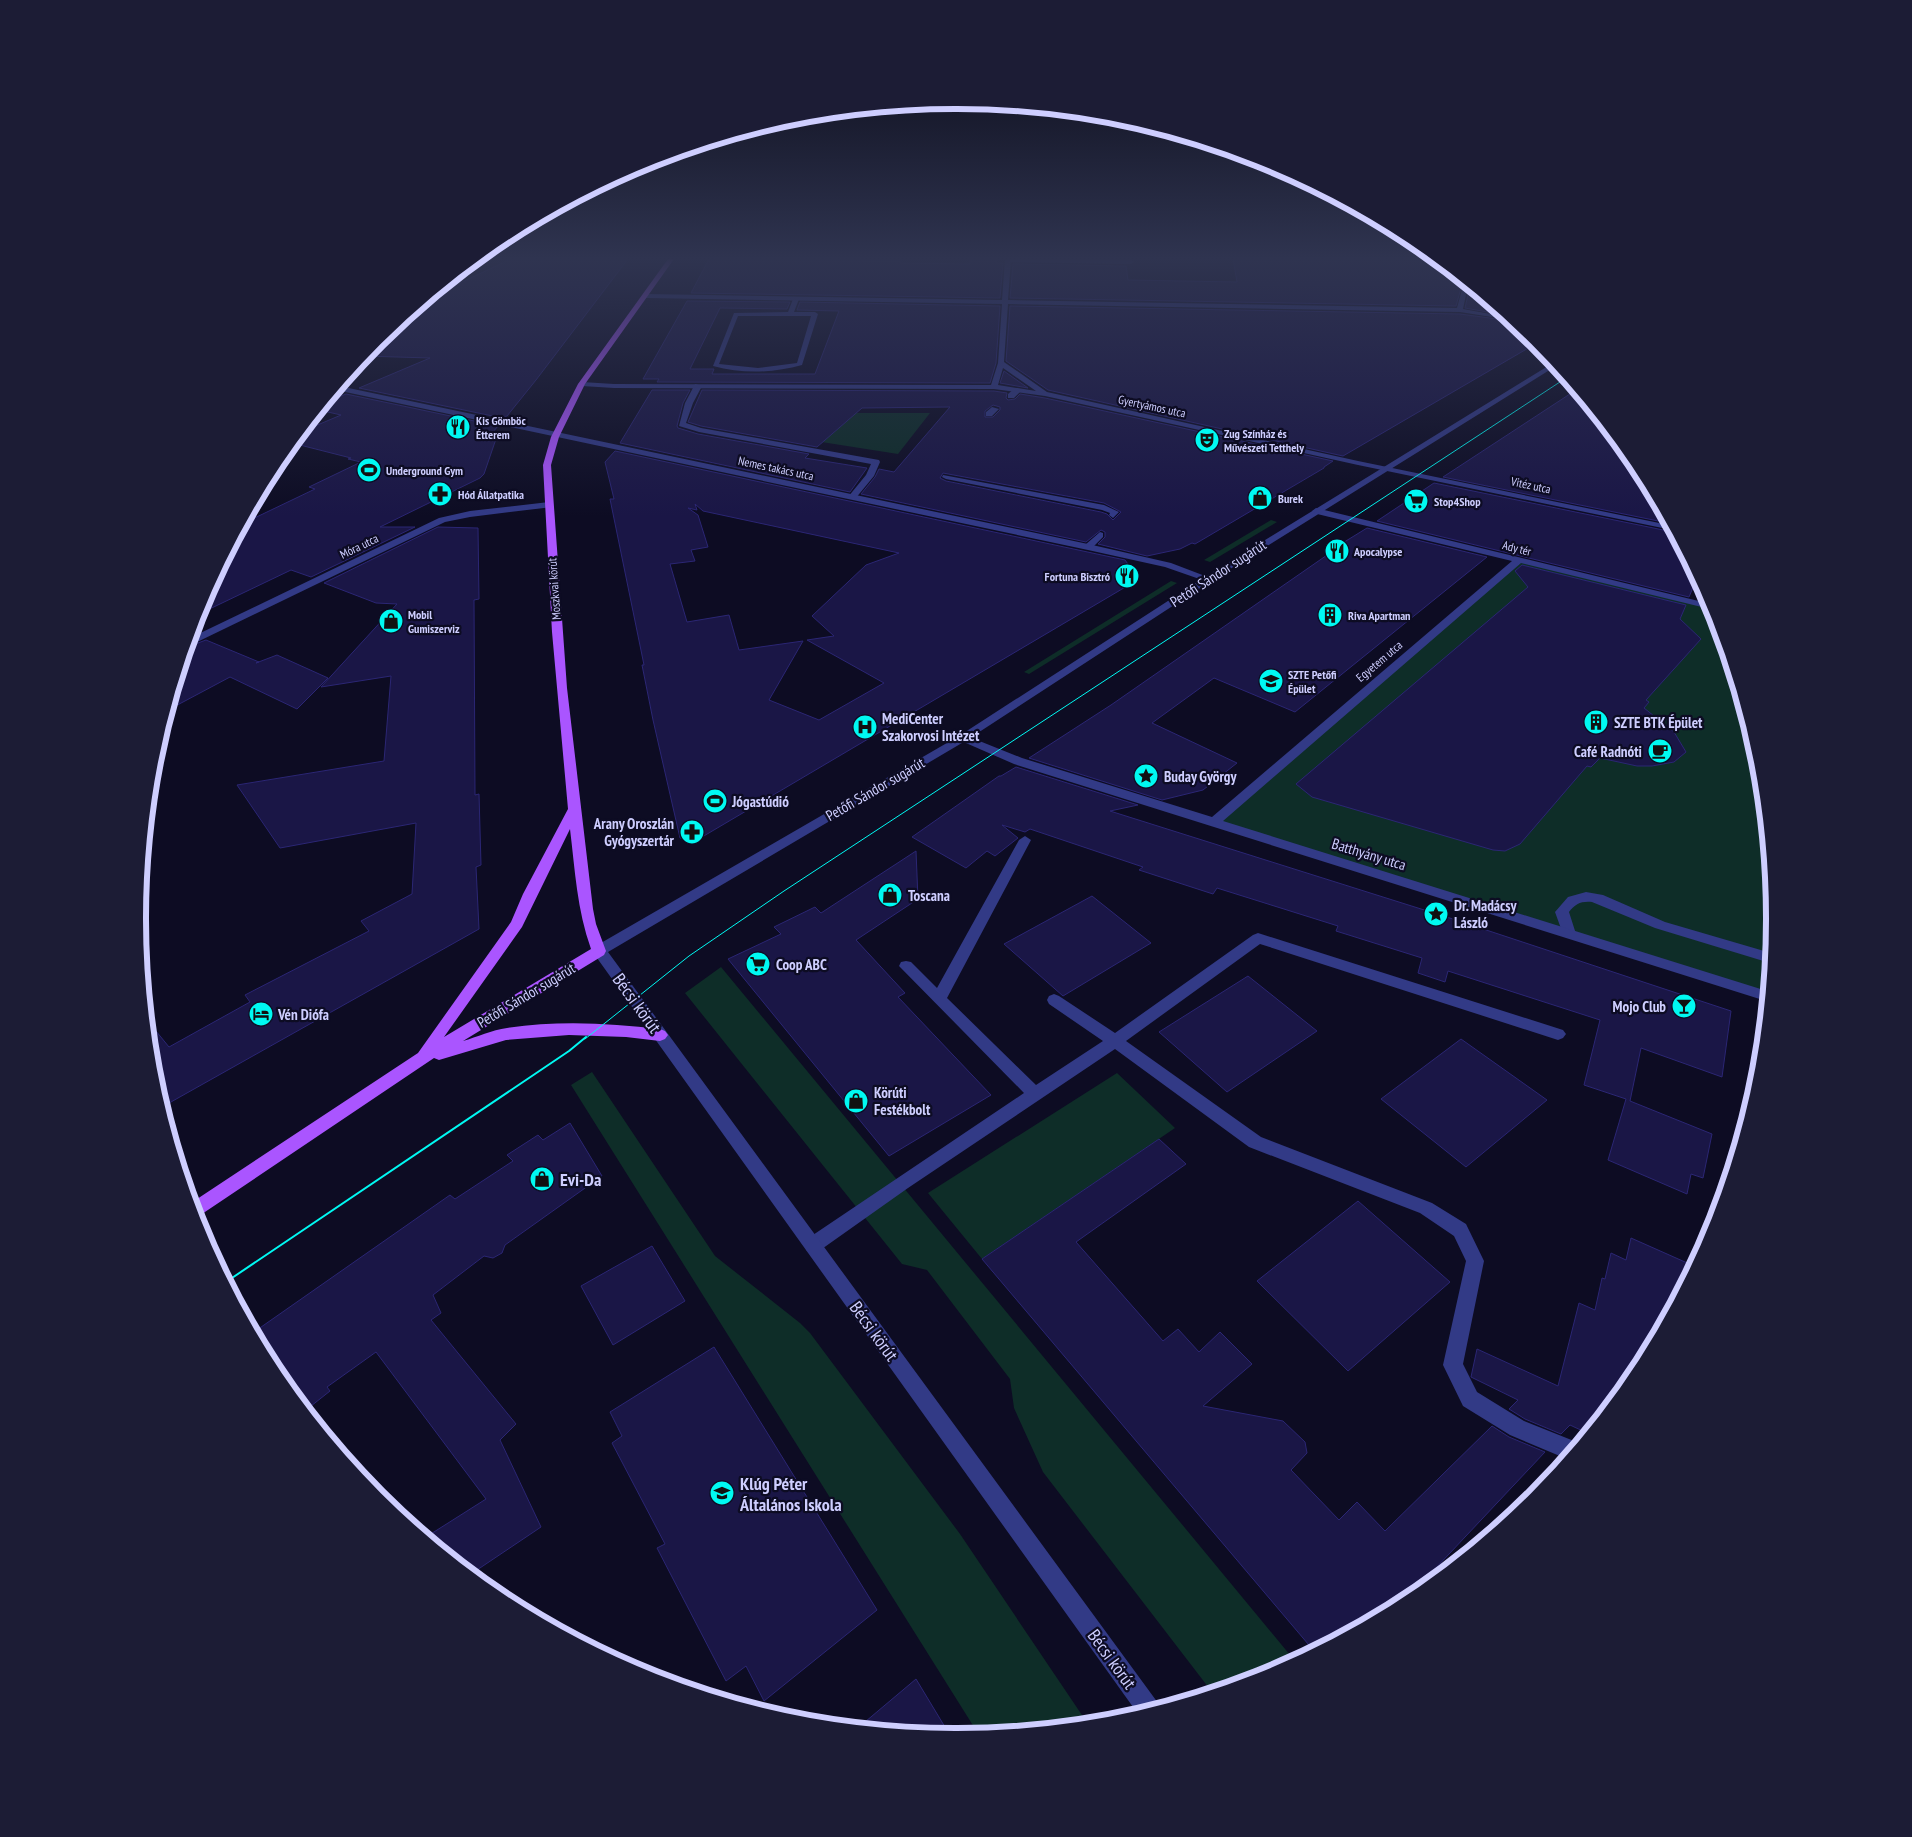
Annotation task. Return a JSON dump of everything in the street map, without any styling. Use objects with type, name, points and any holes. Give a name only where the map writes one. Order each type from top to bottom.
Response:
[{"type":"main road","name":"Moszkvai körút","points":[[599,951],[586,910],[574,809],[557,632],[547,465],[551,446],[582,384],[611,345]]},
{"type":"main road","points":[[421,1059],[517,924],[530,894],[574,809]]},
{"type":"main road","name":"Petőfi Sándor sugárút","points":[[200,1207],[421,1059],[599,951]]},
{"type":"main road","points":[[421,1059],[506,1034],[569,1029],[660,1034]]},
{"type":"street","points":[[723,345],[715,365],[727,369],[785,369],[800,364],[806,345]]},
{"type":"street","points":[[994,387],[1001,363],[1002,345]]},
{"type":"street","points":[[1001,363],[1045,394]]},
{"type":"street","name":"Petőfi Sándor sugárút","points":[[599,951],[963,738],[1208,579],[1549,367]]},
{"type":"street","name":"Gyertyámos utca","points":[[582,384],[994,387],[1045,394],[1385,468]]},
{"type":"street","points":[[698,386],[689,403],[682,424],[699,430],[876,462],[870,476],[852,497]]},
{"type":"street","name":"Nemes takács utca","points":[[344,389],[1088,547],[1182,569],[1208,579]]},
{"type":"street","points":[[1011,396],[1018,390]]},
{"type":"street","name":"Vitéz utca","points":[[1385,468],[1664,526]]},
{"type":"street","points":[[946,477],[1104,508],[1115,512],[1113,515]]},
{"type":"street","name":"Móra utca","points":[[197,638],[442,520],[470,514],[549,505]]},
{"type":"street","name":"Ady tér","points":[[1316,511],[1702,604]]},
{"type":"street","points":[[1088,547],[1100,535]]},
{"type":"street","name":"Egyetem utca","points":[[1214,822],[1518,561]]},
{"type":"street","name":"Batthyány utca","points":[[963,738],[1018,761],[1762,994]]},
{"type":"street","points":[[940,999],[1025,840]]},
{"type":"street","points":[[1569,934],[1562,912],[1567,904],[1577,897],[1588,896],[1598,898],[1660,925],[1765,956]]},
{"type":"street","points":[[813,1245],[902,1182],[1115,1041],[1258,938],[1558,1034]]},
{"type":"street","name":"Bécsi körút","points":[[599,951],[1146,1706]]},
{"type":"street","points":[[906,966],[1034,1094]]},
{"type":"street","points":[[1054,1000],[1115,1041],[1254,1142],[1426,1208],[1460,1230],[1474,1261],[1453,1365],[1470,1399],[1517,1428],[1568,1449]]},
{"type":"green space","points":[[710,413],[930,413],[898,454],[796,438]]},
{"type":"green space","points":[[1271,520],[1277,522],[1210,562],[1204,560]]},
{"type":"green space","points":[[1518,561],[1702,604],[1723,658],[1738,709],[1759,813],[1766,918],[1762,994],[1214,822]]},
{"type":"green space","points":[[1171,581],[1177,583],[1029,674],[1024,672]]},
{"type":"green space","points":[[721,967],[1291,1656],[1266,1667],[1208,1687],[1043,1472],[1014,1408],[1010,1379],[927,1270],[902,1264],[685,993]]},
{"type":"green space","points":[[592,1072],[715,1256],[810,1333],[960,1534],[1084,1718],[1009,1727],[974,1728],[571,1085]]},
{"type":"green space","points":[[1117,1073],[1175,1128],[982,1259],[928,1193]]},
{"type":"building","points":[[384,345],[563,345],[507,416],[502,418],[359,388],[430,358],[374,356]]},
{"type":"building","points":[[662,345],[702,345],[690,369],[714,369],[712,374],[815,374],[826,345],[997,345],[996,363],[990,383],[657,382],[659,379],[643,379]]},
{"type":"building","points":[[1007,345],[1528,345],[1530,347],[1343,456],[1048,390],[1006,361]]},
{"type":"building","points":[[1004,371],[1028,388],[1000,383]]},
{"type":"building","points":[[652,390],[690,390],[683,403],[678,428],[698,434],[809,454],[805,458],[867,468],[850,492],[620,443]]},
{"type":"building","points":[[702,390],[994,391],[1007,393],[1006,398],[1008,400],[1015,399],[1020,394],[1045,398],[1333,461],[1195,544],[1192,543],[1180,549],[1147,556],[1098,544],[1105,537],[1105,532],[1101,530],[1086,542],[861,494],[879,469],[894,472],[950,407],[862,408],[817,447],[688,422]],"holes":[[[993,405],[1000,407],[1000,410],[993,417],[985,417],[985,411]],[[943,473],[1104,503],[1121,512],[1113,520],[1107,514],[1101,512],[946,481],[940,478]]]},
{"type":"building","points":[[1571,393],[1629,469],[1661,522],[1443,477]]},
{"type":"building","points":[[346,394],[498,426],[493,432],[498,433],[484,474],[480,478],[380,527],[415,527],[311,577],[291,570],[208,610],[230,560],[252,519],[315,489],[309,487],[361,462],[300,445],[314,427],[341,415],[326,412],[337,398]]},
{"type":"building","points":[[615,451],[1125,560],[1139,579],[697,840],[680,838],[642,665],[644,665],[610,499],[614,499],[605,462]],"holes":[[[695,504],[703,511],[899,553],[866,565],[812,616],[834,636],[807,640],[884,683],[819,720],[769,700],[803,641],[739,650],[729,615],[687,622],[670,564],[695,561],[691,550],[708,547],[698,515],[688,508],[697,510]]]},
{"type":"building","points":[[1434,483],[1666,531],[1694,586],[1689,597],[1377,521]]},
{"type":"building","points":[[438,527],[478,528],[479,599],[474,600],[475,795],[479,794],[481,865],[476,867],[479,929],[168,1103],[154,1028],[169,1047],[250,1002],[245,995],[369,931],[361,921],[412,894],[416,823],[280,848],[237,785],[384,761],[391,676],[321,687],[397,604],[376,603],[324,583]]},
{"type":"building","points":[[1367,528],[1487,557],[1295,712],[1214,678],[1152,723],[1237,763],[1203,790],[1162,800],[1029,758],[1111,705],[1330,553],[1328,552]]},
{"type":"building","name":"SZTE BTK Épület","points":[[1522,565],[1686,605],[1680,619],[1701,639],[1646,700],[1649,702],[1644,708],[1674,732],[1686,752],[1674,762],[1652,766],[1637,766],[1600,758],[1591,767],[1587,766],[1520,844],[1505,851],[1493,850],[1312,797],[1296,784],[1528,587],[1515,571]]},
{"type":"building","points":[[206,640],[259,662],[277,655],[328,678],[297,709],[230,677],[175,706],[194,644]]},
{"type":"building","points":[[1016,767],[1138,805],[1110,811],[1456,920],[1731,1011],[1722,1077],[1641,1048],[1630,1101],[1712,1134],[1703,1178],[1691,1174],[1687,1194],[1608,1160],[1626,1099],[1584,1085],[1600,1020],[1448,971],[1445,982],[1418,973],[1422,958],[1336,931],[1338,926],[1217,888],[1213,894],[1139,870],[1143,867],[1030,829],[1025,832],[1002,825],[1018,838],[995,856],[987,851],[966,868],[912,837],[999,776]]},
{"type":"building","points":[[916,851],[918,899],[856,940],[905,993],[898,997],[991,1095],[889,1156],[728,959],[781,934],[774,927],[815,907],[821,913]]},
{"type":"building","points":[[1092,896],[1151,943],[1063,996],[1004,944]]},
{"type":"building","points":[[1248,976],[1317,1031],[1227,1092],[1159,1032]]},
{"type":"building","points":[[1461,1039],[1547,1100],[1466,1167],[1381,1099]]},
{"type":"building","points":[[570,1123],[602,1176],[505,1245],[502,1253],[493,1258],[484,1256],[433,1295],[441,1313],[431,1320],[516,1424],[500,1440],[541,1527],[476,1571],[431,1534],[486,1499],[376,1352],[327,1387],[330,1391],[311,1406],[283,1368],[259,1329],[450,1195],[455,1199],[513,1161],[507,1155],[538,1135],[543,1140]]},
{"type":"building","points":[[1159,1139],[1186,1164],[1076,1242],[1163,1341],[1178,1329],[1199,1352],[1220,1332],[1252,1364],[1203,1406],[1283,1421],[1305,1442],[1307,1453],[1291,1470],[1339,1520],[1357,1502],[1385,1531],[1492,1426],[1509,1437],[1545,1452],[1429,1576],[1361,1620],[1310,1647],[982,1259]]},
{"type":"building","points":[[1358,1201],[1450,1282],[1348,1371],[1257,1281]]},
{"type":"building","points":[[1631,1238],[1688,1263],[1657,1323],[1629,1368],[1582,1431],[1570,1425],[1561,1434],[1525,1419],[1509,1409],[1518,1400],[1471,1377],[1477,1349],[1558,1386],[1579,1303],[1595,1310],[1602,1278],[1605,1279],[1611,1253],[1626,1260]]},
{"type":"building","points":[[652,1246],[685,1301],[613,1345],[581,1286]]},
{"type":"building","name":"Klúg Péter Általános Iskola","points":[[714,1347],[877,1610],[764,1701],[746,1666],[726,1681],[657,1548],[665,1544],[612,1443],[622,1436],[610,1412]]},
{"type":"building","points":[[916,1679],[945,1728],[903,1727],[864,1723]]},
{"type":"tram line","points":[[585,1039],[689,956],[784,891],[1561,381]]},
{"type":"tram line","points":[[231,1279],[569,1051],[586,1037]]},
{"type":"place","name":"Kis Gömböc Étterem","points":[[458,427]]},
{"type":"place","name":"Zug Színház és Művészeti Tetthely","points":[[1207,440]]},
{"type":"place","name":"Underground Gym","points":[[369,470]]},
{"type":"place","name":"Hód Állatpatika","points":[[440,494]]},
{"type":"place","name":"Burek","points":[[1260,498]]},
{"type":"place","name":"Stop4Shop","points":[[1416,501]]},
{"type":"place","name":"Apocalypse","points":[[1337,551]]},
{"type":"place","name":"Fortuna Bisztró","points":[[1127,576]]},
{"type":"place","name":"Riva Apartman","points":[[1330,615]]},
{"type":"place","name":"Mobil Gumiszerviz","points":[[391,621]]},
{"type":"place","name":"SZTE Petőfi Épület","points":[[1271,681]]},
{"type":"place","name":"SZTE BTK Épület","points":[[1596,722]]},
{"type":"place","name":"MediCenter Szakorvosi Intézet","points":[[865,727]]},
{"type":"place","name":"Café Radnóti","points":[[1660,751]]},
{"type":"place","name":"Buday György","points":[[1146,776]]},
{"type":"place","name":"Jógastúdió","points":[[715,801]]},
{"type":"place","name":"Arany Oroszlán Gyógyszertár","points":[[692,832]]},
{"type":"place","name":"Toscana","points":[[890,895]]},
{"type":"place","name":"Dr. Madácsy László","points":[[1436,914]]},
{"type":"place","name":"Coop ABC","points":[[758,964]]},
{"type":"place","name":"Mojo Club","points":[[1684,1006]]},
{"type":"place","name":"Vén Diófa","points":[[261,1014]]},
{"type":"place","name":"Körúti Festékbolt","points":[[856,1101]]},
{"type":"place","name":"Evi-Da","points":[[542,1179]]},
{"type":"place","name":"Klúg Péter Általános Iskola","points":[[722,1493]]}]
